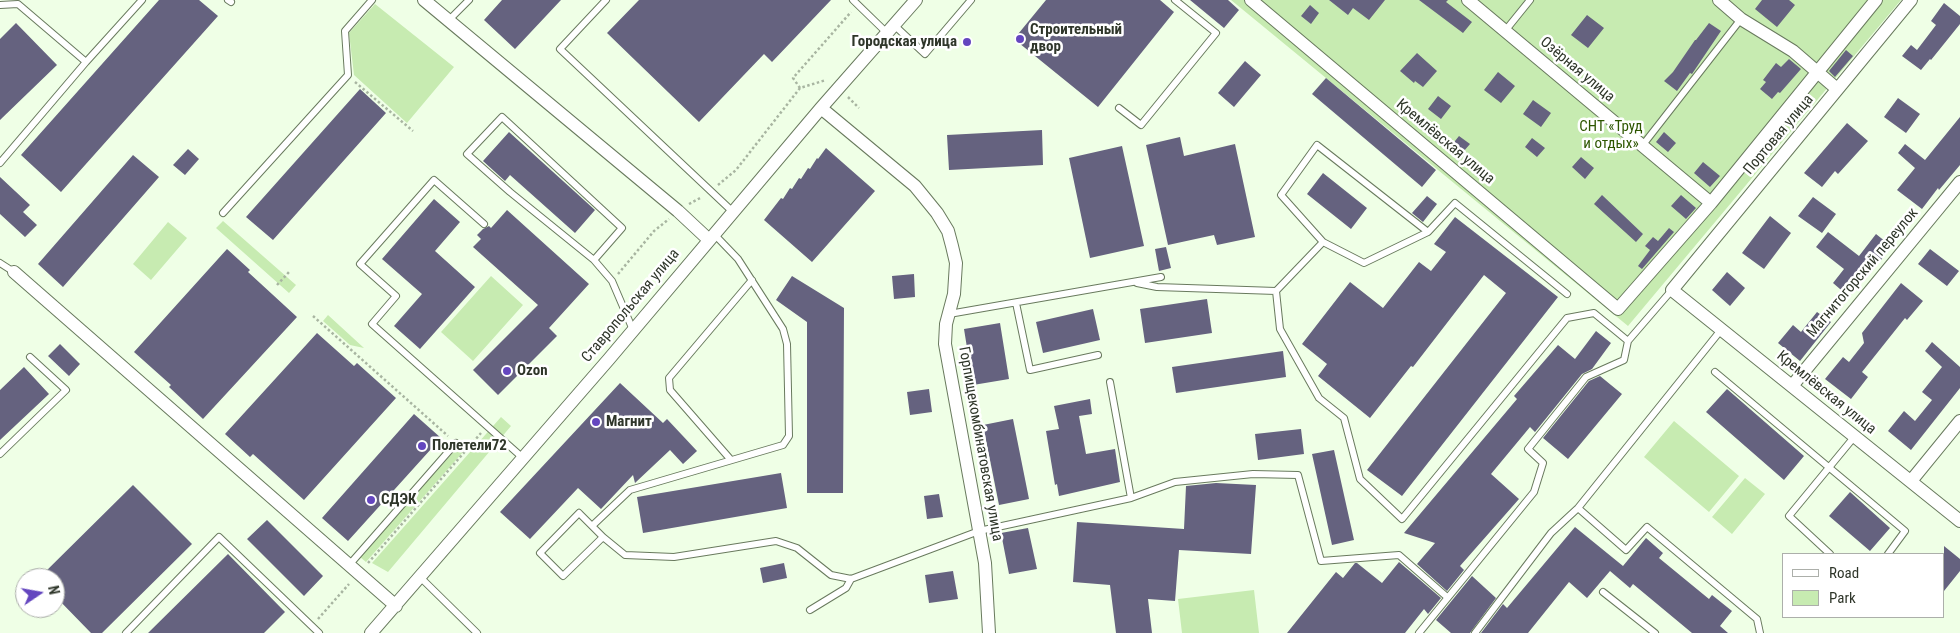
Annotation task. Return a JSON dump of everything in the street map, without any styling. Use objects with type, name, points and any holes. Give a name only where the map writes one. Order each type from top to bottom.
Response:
[{"type":"street","points":[[424,0],[711,237]]},
{"type":"street","name":"Ставропольская улица","points":[[372,633],[821,108],[916,0]]},
{"type":"street","name":"Кремлёвская улица","points":[[1251,0],[1618,309],[1711,203]]},
{"type":"street","name":"Озёрная улица","points":[[1468,0],[1711,203]]},
{"type":"street","points":[[1719,0],[1741,19],[1793,51],[1837,89]]},
{"type":"street","points":[[1711,203],[1876,0]]},
{"type":"street","name":"Портовая улица","points":[[1672,290],[1911,0]]},
{"type":"street","name":"Горпищекомбинатовская улица","points":[[821,108],[915,186],[937,213],[948,231],[956,263],[954,294],[945,344],[979,531],[988,590],[990,633]]},
{"type":"street","name":"Магнитогорский переулок","points":[[1792,386],[1960,182]]},
{"type":"street","points":[[14,272],[355,568],[396,606]]},
{"type":"street","name":"Кремлёвская улица","points":[[1672,290],[1960,522]]},
{"type":"street","points":[[1910,481],[1960,421]]},
{"type":"lane","points":[[0,163],[142,0]]},
{"type":"lane","points":[[223,213],[348,75],[344,31],[372,0]]},
{"type":"lane","points":[[449,20],[469,0]]},
{"type":"lane","points":[[606,0],[560,49],[733,212]]},
{"type":"lane","points":[[855,2],[925,54],[971,0]]},
{"type":"lane","points":[[1119,108],[1141,125],[1216,33],[1175,0]]},
{"type":"lane","points":[[1505,31],[1530,0]]},
{"type":"lane","points":[[0,5],[18,4],[86,62]]},
{"type":"lane","points":[[1642,146],[1741,19]]},
{"type":"lane","points":[[594,260],[622,228],[502,116],[467,154],[510,192],[594,260],[612,282],[633,330]]},
{"type":"lane","points":[[1428,232],[1317,145],[1281,195],[1324,242],[1364,263],[1428,232],[1455,203],[1567,294]]},
{"type":"lane","points":[[484,224],[434,180],[360,264],[396,296],[372,324],[523,458]]},
{"type":"lane","points":[[592,526],[630,490],[783,445],[789,436],[787,344],[783,328],[738,259],[711,237]]},
{"type":"lane","points":[[1137,283],[1157,287],[1276,292],[1324,242]]},
{"type":"lane","points":[[0,263],[14,272]]},
{"type":"lane","points":[[949,314],[1161,278]]},
{"type":"lane","points":[[731,460],[670,390],[669,378],[752,280]]},
{"type":"lane","points":[[1419,633],[1534,492],[1543,463],[1528,449],[1586,377],[1624,360],[1628,341],[1672,290]]},
{"type":"lane","points":[[1276,292],[1280,329],[1319,398],[1344,418],[1360,479],[1402,519],[1567,318],[1594,313],[1628,341]]},
{"type":"lane","points":[[1016,303],[1030,370],[1098,356]]},
{"type":"lane","points":[[1475,633],[1551,533],[1578,508],[1721,330]]},
{"type":"lane","points":[[0,454],[66,390],[30,357]]},
{"type":"lane","points":[[1715,372],[1905,531],[1889,553]]},
{"type":"lane","points":[[1110,382],[1131,498]]},
{"type":"lane","points":[[1829,553],[1789,516],[1855,436]]},
{"type":"lane","points":[[355,568],[456,443]]},
{"type":"lane","points":[[603,537],[563,576],[540,553],[580,514],[603,537],[625,555],[674,557],[776,541],[797,548],[831,575],[850,579],[979,531],[1131,498],[1175,482],[1253,474],[1298,475],[1321,561],[1399,555],[1447,597]]},
{"type":"lane","points":[[1578,508],[1626,550],[1647,527],[1757,619],[1760,633]]},
{"type":"lane","points":[[126,633],[219,537],[319,633]]},
{"type":"lane","points":[[421,578],[478,633]]},
{"type":"lane","points":[[810,610],[846,588],[850,579]]},
{"type":"lane","points":[[1603,592],[1655,633]]},
{"type":"path","points":[[800,88],[793,78],[855,2]]},
{"type":"path","points":[[348,75],[413,131]]},
{"type":"path","points":[[612,282],[654,231],[678,211],[710,191],[736,170],[800,88],[828,80]]},
{"type":"path","points":[[278,285],[290,271]]},
{"type":"path","points":[[313,316],[466,452]]},
{"type":"path","points":[[311,626],[355,568],[466,452],[486,426]]},
{"type":"green space","name":"СНТ «Труд и отдых»","points":[[1231,0],[1901,0],[1628,326]]},
{"type":"green space","points":[[375,4],[454,67],[407,123],[354,75],[349,33]]},
{"type":"green space","points":[[223,221],[296,285],[289,293],[216,228]]},
{"type":"green space","points":[[168,222],[187,238],[151,280],[133,264]]},
{"type":"green space","points":[[491,276],[523,305],[473,361],[441,332]]},
{"type":"green space","points":[[328,315],[364,348],[350,345],[323,321]]},
{"type":"green space","points":[[501,417],[511,426],[388,572],[372,563]]},
{"type":"green space","points":[[1674,421],[1739,476],[1709,512],[1644,457]]},
{"type":"green space","points":[[457,448],[463,452],[366,562],[360,557]]},
{"type":"green space","points":[[1745,478],[1765,494],[1732,534],[1712,517]]},
{"type":"green space","points":[[1254,590],[1259,633],[1182,633],[1178,599]]},
{"type":"building","points":[[159,0],[199,0],[218,16],[61,192],[21,155]]},
{"type":"building","points":[[502,0],[561,0],[515,49],[484,20]]},
{"type":"building","points":[[639,0],[831,0],[772,62],[764,54],[699,122],[607,33]]},
{"type":"building","points":[[1046,0],[1160,0],[1174,12],[1098,107],[1014,39]]},
{"type":"building","points":[[1190,0],[1228,0],[1239,10],[1224,28]]},
{"type":"building","points":[[1329,0],[1385,0],[1369,20],[1353,8],[1348,15]]},
{"type":"building","points":[[1419,0],[1448,0],[1446,2],[1472,22],[1463,33]]},
{"type":"building","points":[[1762,0],[1789,0],[1795,5],[1777,27],[1755,9]]},
{"type":"building","points":[[1944,3],[1960,16],[1960,24],[1921,70],[1902,56],[1911,45],[1917,50],[1936,25],[1931,21]]},
{"type":"building","points":[[1310,5],[1319,13],[1311,24],[1301,16]]},
{"type":"building","points":[[1587,15],[1604,28],[1588,48],[1571,35]]},
{"type":"building","points":[[16,23],[57,65],[0,120],[0,39]]},
{"type":"building","points":[[1709,23],[1721,31],[1692,74],[1690,73],[1677,91],[1664,81],[1673,72]]},
{"type":"building","points":[[1846,50],[1853,56],[1835,77],[1829,71]]},
{"type":"building","points":[[1417,53],[1437,71],[1423,87],[1415,81],[1414,83],[1400,71]]},
{"type":"building","points":[[1789,59],[1801,69],[1780,93],[1778,92],[1772,99],[1760,89],[1766,82],[1763,80],[1776,63],[1781,67]]},
{"type":"building","points":[[1245,61],[1261,75],[1234,107],[1218,93]]},
{"type":"building","points":[[1498,72],[1515,86],[1501,103],[1484,90]]},
{"type":"building","points":[[1326,78],[1436,170],[1422,187],[1312,94]]},
{"type":"building","points":[[360,89],[386,113],[273,240],[246,217]]},
{"type":"building","points":[[1438,96],[1451,106],[1441,119],[1428,109]]},
{"type":"building","points":[[1898,98],[1920,114],[1906,133],[1884,117]]},
{"type":"building","points":[[1533,100],[1551,113],[1541,127],[1523,114]]},
{"type":"building","points":[[1960,117],[1960,165],[1939,190],[1938,188],[1922,209],[1897,190],[1915,168],[1898,153],[1905,144],[1925,160]]},
{"type":"building","points":[[1847,123],[1868,141],[1838,174],[1835,171],[1822,187],[1804,173]]},
{"type":"building","points":[[1042,130],[1043,165],[949,170],[947,135]]},
{"type":"building","points":[[509,132],[595,210],[575,233],[510,175],[505,181],[483,161]]},
{"type":"building","points":[[1664,132],[1676,143],[1668,152],[1656,142]]},
{"type":"building","points":[[1459,136],[1470,144],[1457,159],[1447,151]]},
{"type":"building","points":[[1180,137],[1184,156],[1235,144],[1255,237],[1217,245],[1214,235],[1168,245],[1146,145]]},
{"type":"building","points":[[1532,138],[1545,148],[1537,157],[1525,147]]},
{"type":"building","points":[[1122,146],[1144,246],[1090,258],[1069,158]]},
{"type":"building","points":[[826,148],[875,191],[812,262],[764,220],[781,198],[783,199],[790,188],[792,189],[799,178],[801,179],[808,168],[810,169]]},
{"type":"building","points":[[188,149],[199,159],[185,175],[173,165]]},
{"type":"building","points":[[133,155],[159,177],[63,287],[38,264]]},
{"type":"building","points":[[1581,157],[1594,168],[1585,179],[1572,167]]},
{"type":"building","points":[[1703,162],[1720,176],[1710,187],[1694,173]]},
{"type":"building","points":[[1323,173],[1367,208],[1351,229],[1307,194]]},
{"type":"building","points":[[0,177],[30,205],[23,212],[37,225],[25,237],[0,214]]},
{"type":"building","points":[[1602,195],[1643,234],[1636,242],[1594,204]]},
{"type":"building","points":[[1681,195],[1696,208],[1686,219],[1671,206]]},
{"type":"building","points":[[1427,196],[1437,204],[1423,222],[1412,213]]},
{"type":"building","points":[[1813,197],[1836,214],[1822,233],[1798,216]]},
{"type":"building","points":[[434,199],[460,222],[435,251],[475,287],[420,349],[394,326],[422,294],[382,259]]},
{"type":"building","points":[[507,210],[589,284],[549,328],[557,336],[498,395],[473,370],[538,305],[473,247],[481,239],[477,235],[489,226],[491,228]]},
{"type":"building","points":[[1770,216],[1791,233],[1764,269],[1742,253]]},
{"type":"building","points":[[1455,217],[1558,297],[1402,496],[1367,470],[1506,293],[1484,275],[1413,367],[1411,366],[1370,418],[1318,376],[1327,364],[1302,344],[1350,282],[1383,308],[1419,262],[1431,271],[1446,252],[1434,244]]},
{"type":"building","points":[[1669,228],[1674,232],[1642,269],[1638,266],[1650,250],[1645,246],[1653,237],[1658,241]]},
{"type":"building","points":[[1828,232],[1859,256],[1876,234],[1891,246],[1881,260],[1878,258],[1860,282],[1858,280],[1847,295],[1833,283],[1844,269],[1816,247]]},
{"type":"building","points":[[1166,247],[1171,268],[1159,271],[1155,249]]},
{"type":"building","points":[[227,249],[250,270],[248,272],[297,317],[203,419],[169,387],[171,385],[134,352]]},
{"type":"building","points":[[1930,249],[1959,271],[1947,286],[1918,264]]},
{"type":"building","points":[[1727,272],[1745,288],[1730,306],[1712,290]]},
{"type":"building","points":[[914,274],[915,297],[894,299],[892,276]]},
{"type":"building","points":[[792,276],[844,308],[843,493],[807,493],[807,322],[776,300]]},
{"type":"building","points":[[1901,283],[1923,301],[1907,320],[1905,318],[1862,372],[1868,377],[1851,399],[1825,379],[1843,357],[1849,362],[1864,343],[1862,333]]},
{"type":"building","points":[[1207,299],[1212,333],[1145,343],[1140,309]]},
{"type":"building","points":[[1093,309],[1100,340],[1043,353],[1036,322]]},
{"type":"building","points":[[1817,312],[1831,322],[1800,361],[1778,343],[1793,325],[1801,332]]},
{"type":"building","points":[[1000,323],[1009,379],[973,385],[964,329]]},
{"type":"building","points":[[1596,331],[1611,343],[1592,369],[1582,374],[1535,432],[1530,427],[1491,474],[1519,499],[1460,566],[1464,570],[1447,591],[1417,564],[1435,543],[1404,533],[1517,399],[1514,396],[1558,345],[1575,359]]},
{"type":"building","points":[[317,333],[354,366],[357,363],[396,398],[304,500],[253,454],[250,457],[225,434]]},
{"type":"building","points":[[1932,342],[1960,367],[1960,388],[1911,450],[1888,431],[1904,411],[1915,421],[1932,400],[1922,392],[1942,367],[1925,351]]},
{"type":"building","points":[[60,344],[80,364],[69,376],[48,356]]},
{"type":"building","points":[[1283,351],[1286,377],[1176,393],[1172,367]]},
{"type":"building","points":[[24,367],[49,394],[0,440],[0,390]]},
{"type":"building","points":[[1600,376],[1622,394],[1568,459],[1543,438],[1589,381]]},
{"type":"building","points":[[620,383],[663,423],[667,419],[697,451],[683,464],[670,450],[635,483],[633,475],[601,509],[578,488],[530,539],[500,512]]},
{"type":"building","points":[[929,389],[932,412],[910,415],[907,392]]},
{"type":"building","points":[[1727,389],[1804,456],[1784,480],[1706,412]]},
{"type":"building","points":[[1090,399],[1092,414],[1079,416],[1086,454],[1115,449],[1120,482],[1059,496],[1057,484],[1055,485],[1046,431],[1059,429],[1054,406]]},
{"type":"building","points":[[414,414],[441,438],[348,541],[322,518]]},
{"type":"building","points":[[1013,419],[1029,499],[999,505],[983,425]]},
{"type":"building","points":[[1301,429],[1304,454],[1258,460],[1255,434]]},
{"type":"building","points":[[1334,450],[1354,540],[1332,545],[1312,454]]},
{"type":"building","points":[[781,473],[787,508],[643,533],[637,497]]},
{"type":"building","points":[[1216,483],[1256,485],[1251,554],[1179,550],[1175,601],[1148,599],[1152,633],[1116,633],[1110,585],[1073,582],[1077,522],[1184,529],[1186,486]]},
{"type":"building","points":[[133,485],[192,544],[102,633],[91,633],[65,606],[65,568],[49,568]]},
{"type":"building","points":[[1850,492],[1890,528],[1870,551],[1829,516]]},
{"type":"building","points":[[939,494],[943,517],[927,519],[924,496]]},
{"type":"building","points":[[267,520],[323,576],[304,596],[247,539]]},
{"type":"building","points":[[1575,527],[1623,566],[1646,538],[1663,553],[1659,558],[1709,599],[1712,595],[1732,611],[1720,626],[1728,633],[1692,633],[1633,584],[1630,588],[1610,571],[1587,598],[1569,582],[1528,633],[1481,633],[1503,604],[1507,608]]},
{"type":"building","points":[[1028,528],[1037,569],[1009,574],[1001,533]]},
{"type":"building","points":[[1944,546],[1960,559],[1960,571],[1945,590],[1945,553]]},
{"type":"building","points":[[228,554],[285,612],[264,633],[148,633]]},
{"type":"building","points":[[1399,562],[1441,598],[1428,614],[1424,609],[1405,633],[1287,633],[1336,572],[1343,578],[1357,563],[1382,583]]},
{"type":"building","points":[[784,563],[787,578],[763,583],[760,568]]},
{"type":"building","points":[[953,571],[958,599],[929,603],[925,575]]},
{"type":"building","points":[[1472,576],[1496,598],[1470,633],[1451,633],[1436,620]]},
{"type":"place","name":"Строительный двор","points":[[1020,39]]},
{"type":"place","name":"Городская улица","points":[[967,42]]},
{"type":"place","name":"Ozon","points":[[507,371]]},
{"type":"place","name":"Магнит","points":[[596,422]]},
{"type":"place","name":"Полетели72","points":[[422,446]]},
{"type":"place","name":"СДЭК","points":[[371,500]]}]
